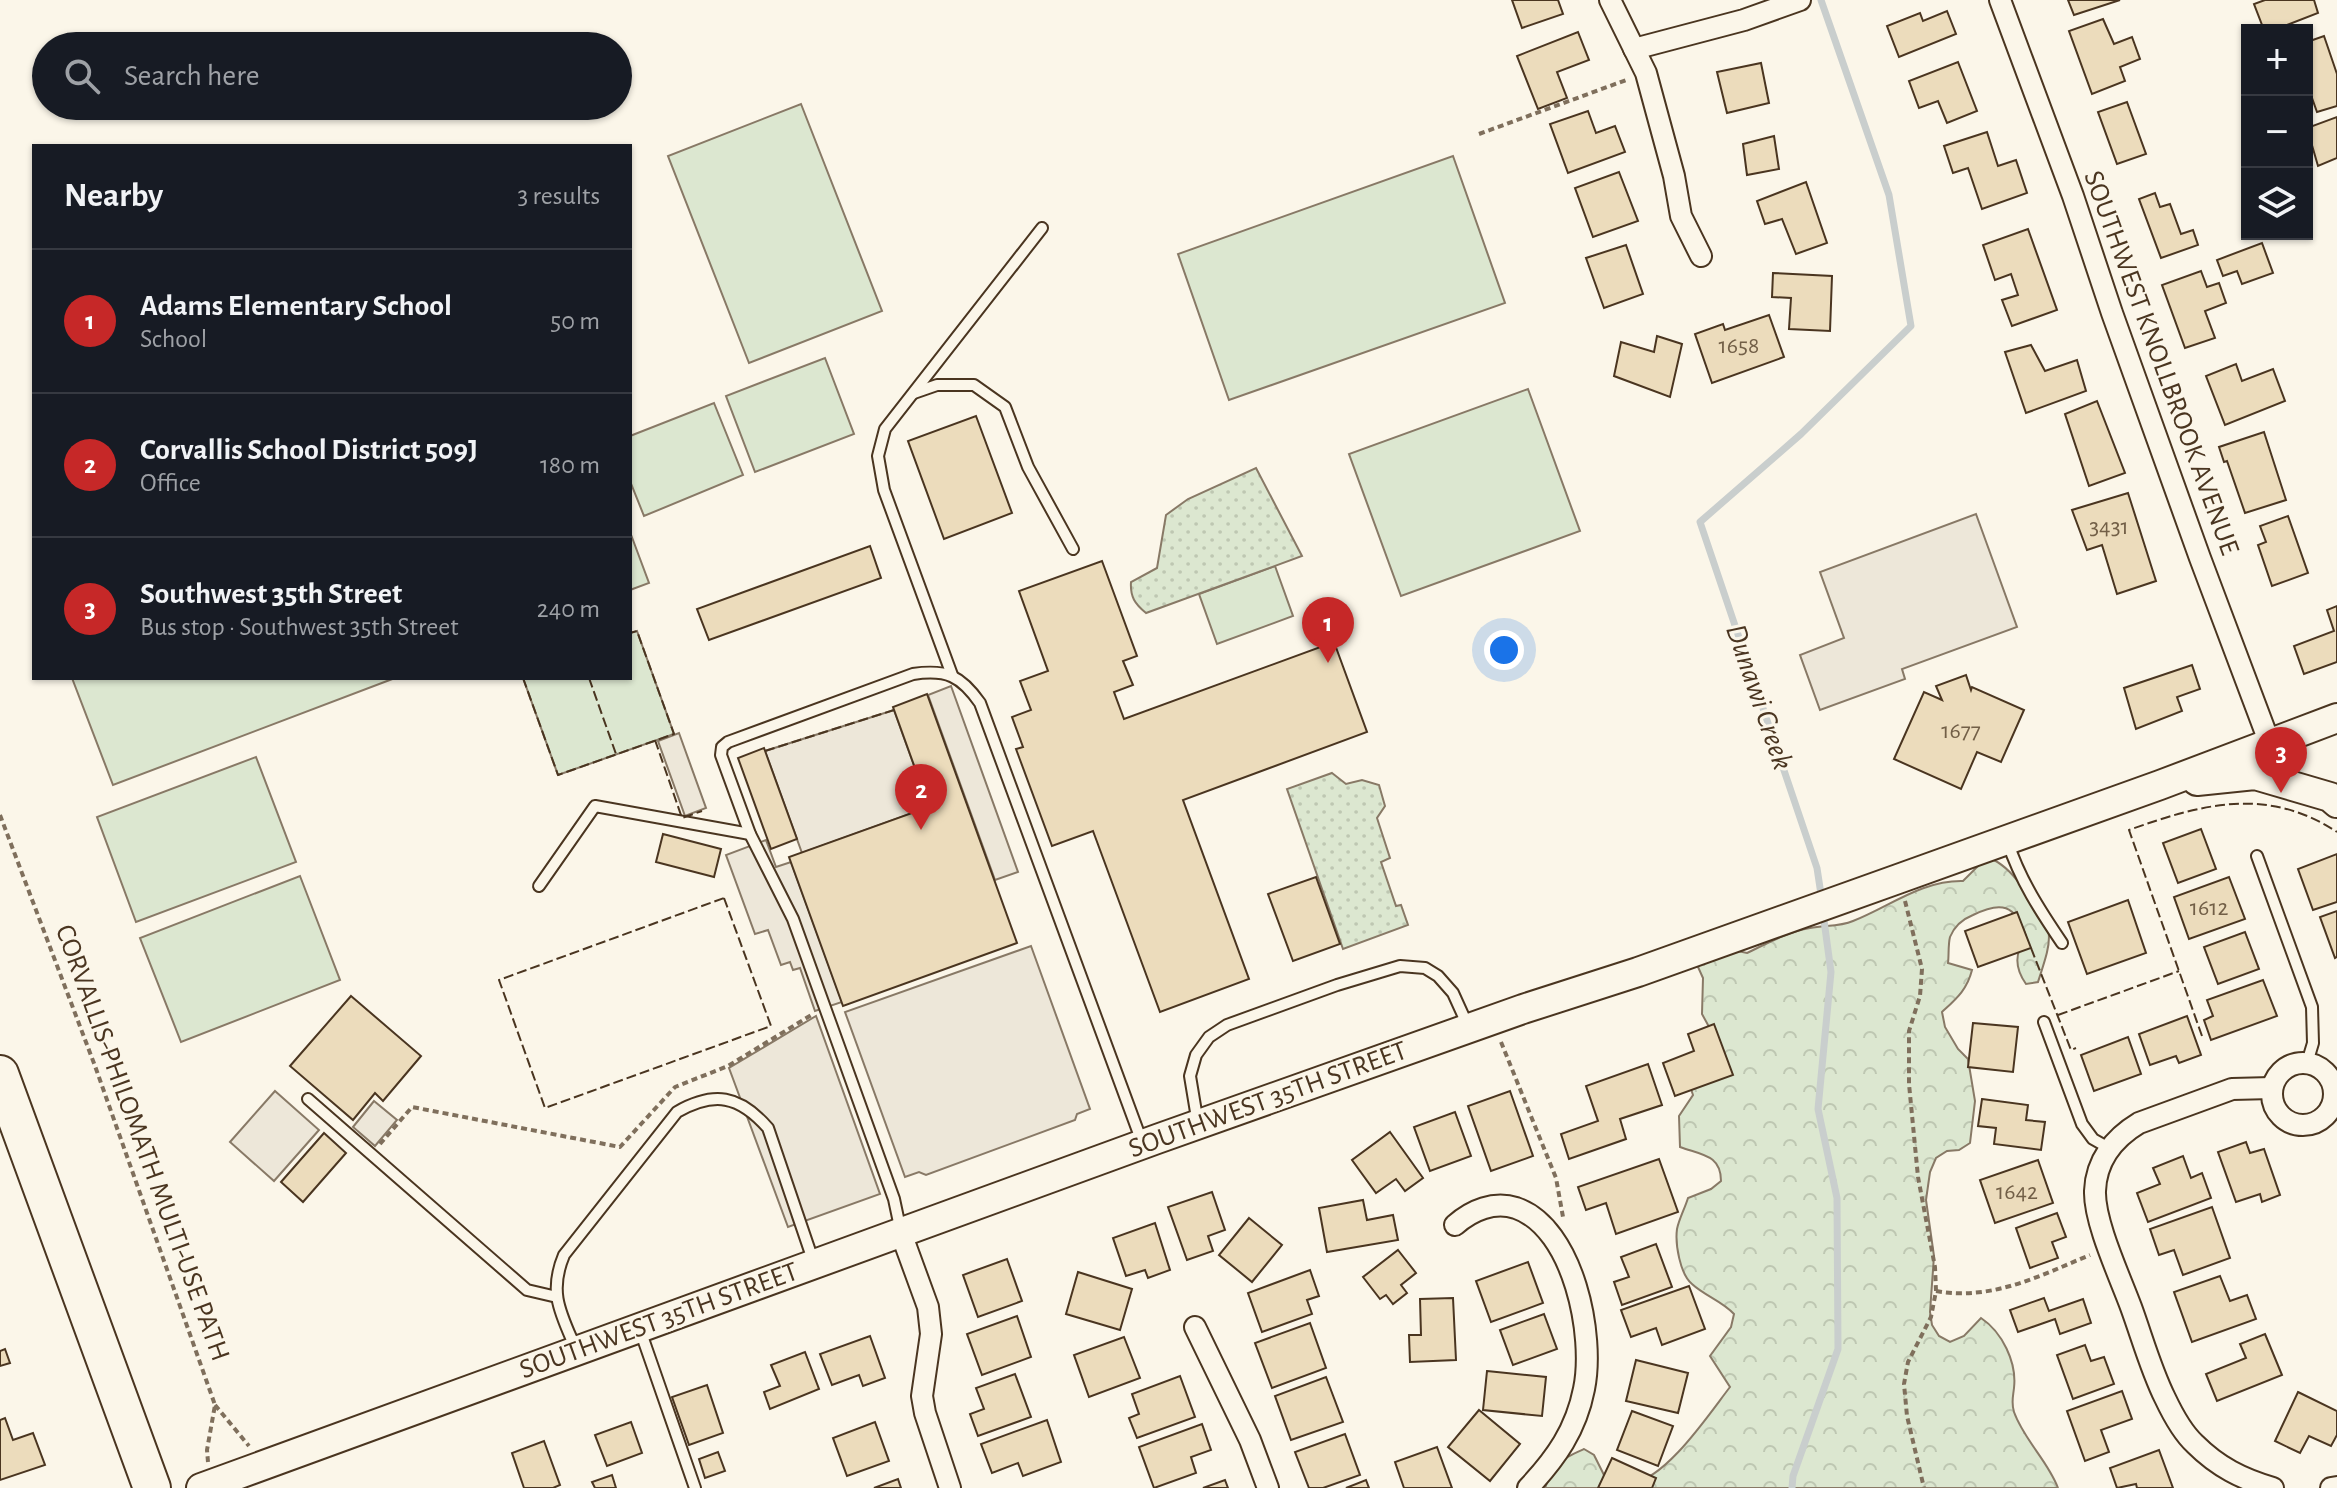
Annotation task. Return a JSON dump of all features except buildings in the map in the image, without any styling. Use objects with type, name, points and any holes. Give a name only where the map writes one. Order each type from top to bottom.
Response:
[{"type":"highway","points":[[0,1074],[152,1488]]},
{"type":"street","points":[[1610,0],[1646,73],[1674,176],[1681,216],[1701,256]]},
{"type":"street","points":[[1634,49],[1744,20],[1800,0]]},
{"type":"street","name":"SOUTHWEST KNOLLBROOK AVENUE","points":[[2000,0],[2270,744]]},
{"type":"street","name":"SOUTHWEST 35TH STREET","points":[[208,1485],[1198,1124],[1480,1024],[1638,972],[2160,785],[2337,718]]},
{"type":"street","points":[[2160,785],[2255,775],[2330,797],[2337,803]]},
{"type":"street","points":[[2307,1063],[2326,1073],[2334,1092],[2333,1102],[2321,1119],[2300,1125],[2281,1117],[2272,1098],[2272,1088],[2275,1079],[2288,1066],[2307,1063]]},
{"type":"street","points":[[2272,1088],[2232,1089],[2125,1131],[2101,1162],[2095,1193],[2096,1209],[2109,1247],[2164,1396],[2179,1425],[2193,1443],[2219,1465],[2244,1480],[2273,1488]]},
{"type":"street","points":[[1455,1225],[1484,1207],[1505,1205],[1540,1221],[1556,1238],[1563,1252],[1582,1309],[1588,1343],[1588,1367],[1575,1422],[1552,1462],[1528,1488]]},
{"type":"street","points":[[901,1233],[928,1307],[931,1334],[922,1396],[950,1488]]},
{"type":"street","points":[[1195,1327],[1250,1440],[1268,1488]]},
{"type":"street","points":[[2331,1488],[2337,1487]]},
{"type":"lane","points":[[952,675],[884,490],[878,456],[885,429],[1042,228]]},
{"type":"lane","points":[[912,394],[937,385],[974,385],[1005,407],[1028,467],[1073,549]]},
{"type":"lane","points":[[901,1233],[894,1199],[793,919],[750,834],[721,755],[722,747],[728,742],[913,674],[933,671],[952,675],[969,686],[980,703],[1143,1144]]},
{"type":"lane","points":[[539,886],[595,806],[750,834]]},
{"type":"lane","points":[[2007,840],[2015,866],[2062,943]]},
{"type":"lane","points":[[2257,856],[2312,1007],[2313,1043],[2307,1063]]},
{"type":"lane","points":[[1198,1124],[1190,1076],[1196,1055],[1209,1037],[1227,1025],[1337,985],[1400,966],[1425,968],[1438,976],[1480,1024]]},
{"type":"lane","points":[[2044,1022],[2082,1124],[2093,1139],[2109,1148]]},
{"type":"lane","points":[[308,1099],[527,1290],[557,1297]]},
{"type":"lane","points":[[576,1351],[558,1306],[555,1284],[564,1255],[677,1112],[695,1102],[722,1099],[742,1104],[768,1128],[814,1264]]},
{"type":"lane","points":[[639,1328],[695,1488]]},
{"type":"path","points":[[1479,134],[1646,73]]},
{"type":"path","name":"CORVALLIS-PHILOMATH MULTI-USE PATH","points":[[0,815],[95,1066],[215,1405],[207,1450],[208,1485]]},
{"type":"path","points":[[1898,879],[1922,969],[1920,996],[1909,1031],[1909,1084],[1918,1177],[1935,1267],[1936,1291],[1931,1317],[1908,1362],[1904,1384],[1907,1416],[1924,1488]]},
{"type":"path","points":[[371,1155],[412,1107],[620,1147],[675,1087],[728,1066],[808,1016],[826,1009]]},
{"type":"path","points":[[1480,1024],[1556,1178],[1563,1220],[1556,1238]]},
{"type":"path","points":[[1936,1291],[1959,1295],[1990,1293],[2109,1247]]},
{"type":"path","points":[[215,1405],[245,1443],[258,1452],[283,1458]]},
{"type":"green space","points":[[801,104],[882,311],[749,363],[668,156]]},
{"type":"green space","points":[[1453,156],[1505,303],[1229,400],[1178,254]]},
{"type":"green space","points":[[825,358],[854,434],[755,472],[726,396]]},
{"type":"green space","points":[[1528,389],[1580,531],[1401,596],[1349,454]]},
{"type":"green space","points":[[714,403],[743,475],[644,516],[632,486],[632,435]]},
{"type":"green space","points":[[1256,468],[1302,556],[1146,613],[1134,600],[1131,582],[1157,568],[1166,515],[1188,499]]},
{"type":"green space","points":[[632,537],[649,583],[632,589]]},
{"type":"green space","points":[[1275,566],[1293,616],[1217,644],[1199,594]]},
{"type":"green space","points":[[637,631],[674,734],[558,775],[524,680],[632,680],[632,632]]},
{"type":"green space","points":[[73,680],[390,680],[113,785]]},
{"type":"green space","points":[[256,757],[296,862],[136,922],[97,817]]},
{"type":"green space","points":[[1332,773],[1346,784],[1362,780],[1379,785],[1385,806],[1377,818],[1390,858],[1381,862],[1396,906],[1401,905],[1408,925],[1343,949],[1287,789]]},
{"type":"green space","points":[[1992,859],[2010,872],[2042,914],[2049,932],[2049,942],[2038,982],[2026,984],[2017,960],[2026,936],[2017,917],[2006,908],[1992,908],[1969,917],[1950,937],[1948,963],[1972,970],[1964,989],[1942,1012],[1945,1027],[1968,1059],[1975,1101],[1970,1143],[1936,1158],[1930,1172],[1926,1200],[1934,1256],[1930,1312],[1932,1325],[1939,1336],[1950,1342],[1964,1336],[1981,1318],[2001,1339],[2013,1368],[2014,1412],[2058,1488],[1545,1488],[1558,1463],[1584,1449],[1594,1455],[1606,1479],[1632,1483],[1645,1479],[1686,1444],[1730,1387],[1710,1356],[1731,1327],[1734,1314],[1688,1279],[1681,1266],[1677,1243],[1678,1225],[1688,1198],[1711,1189],[1721,1181],[1714,1161],[1680,1147],[1679,1116],[1693,1095],[1689,1083],[1726,1058],[1702,1014],[1703,978],[1697,955],[1723,948],[1747,953],[1793,932],[1848,923],[1906,895],[1934,885],[1963,881],[1980,864]]},
{"type":"green space","points":[[300,876],[340,980],[181,1042],[140,938]]},
{"type":"shaded area","points":[[1976,514],[2017,627],[1902,669],[1905,679],[1820,710],[1800,655],[1844,638],[1820,572]]},
{"type":"shaded area","points":[[951,686],[1018,872],[995,880],[928,695]]},
{"type":"shaded area","points":[[894,710],[929,807],[802,853],[765,751]]},
{"type":"shaded area","points":[[679,733],[706,808],[685,816],[658,741]]},
{"type":"shaded area","points":[[766,840],[776,867],[791,862],[842,1002],[815,1011],[800,968],[793,970],[790,962],[781,965],[768,930],[755,934],[726,855]]},
{"type":"shaded area","points":[[1031,946],[1090,1109],[1077,1114],[1075,1120],[926,1175],[919,1172],[905,1177],[845,1012]]},
{"type":"shaded area","points":[[816,1016],[880,1194],[788,1227],[729,1068]]},
{"type":"shaded area","points":[[275,1091],[319,1130],[274,1181],[230,1142]]},
{"type":"shaded area","points":[[374,1101],[397,1120],[375,1146],[353,1127]]},
{"type":"waterway","name":"Dunawi Creek","points":[[1821,0],[1889,195],[1911,326],[1801,434],[1700,522],[1817,868],[1822,901]]},
{"type":"waterway","name":"Dunawi Creek","points":[[1792,1488],[1793,1476],[1838,1349],[1837,1198],[1818,1109],[1831,972],[1823,913]]},
{"type":"fence","points":[[524,680],[558,775],[674,734],[637,631],[632,632]]},
{"type":"fence","points":[[590,680],[616,754]]},
{"type":"fence","points":[[765,751],[894,710]]},
{"type":"fence","points":[[655,740],[682,818],[702,811]]},
{"type":"fence","points":[[2202,1036],[2129,830],[2208,807],[2260,804],[2311,818],[2337,832]]},
{"type":"fence","points":[[724,898],[771,1026],[545,1108],[499,980],[724,898]]},
{"type":"fence","points":[[2031,948],[2071,1050],[2076,1048]]},
{"type":"fence","points":[[2058,1015],[2179,971]]},
{"type":"place","name":"Adams Elementary School","points":[[1328,663]]},
{"type":"place","name":"Southwest 35th Street","points":[[2281,793]]},
{"type":"place","name":"Corvallis School District 509J","points":[[921,830]]}]
